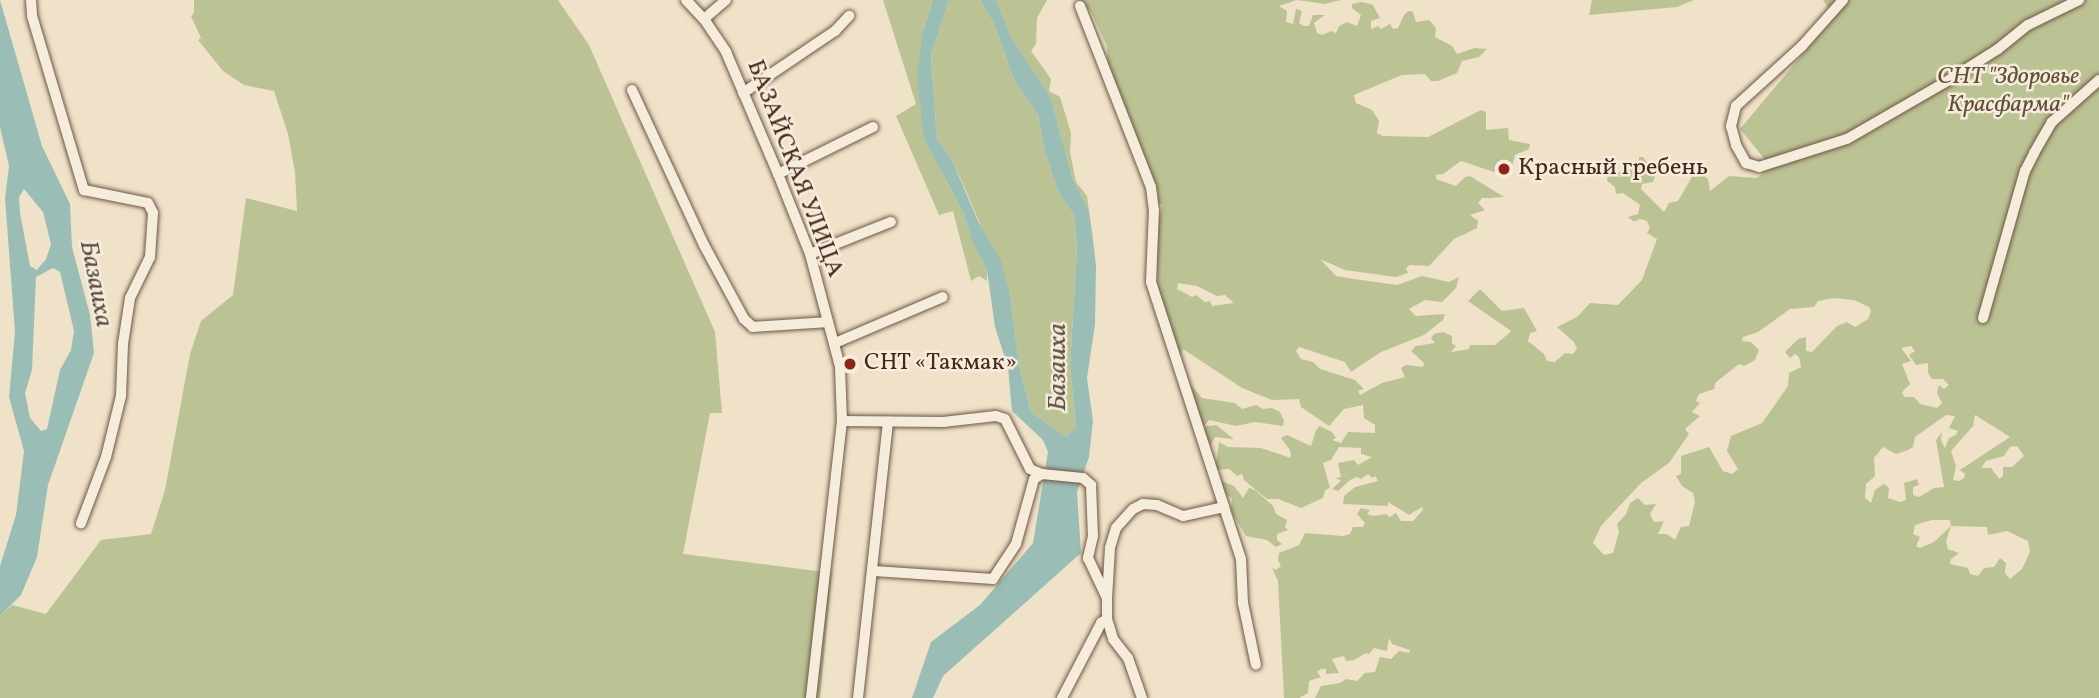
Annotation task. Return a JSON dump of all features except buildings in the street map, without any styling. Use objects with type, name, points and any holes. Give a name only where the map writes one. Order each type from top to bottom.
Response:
[{"type":"street","points":[[31,0],[32,16],[84,190],[148,203],[153,213],[150,257],[130,298],[123,344],[121,396],[106,457],[81,523]]},
{"type":"street","name":"БАЗАЙСКАЯ УЛИЦА","points":[[686,0],[704,19],[726,52],[778,174],[810,254],[840,368],[842,421],[811,698]]},
{"type":"street","points":[[704,19],[726,0]]},
{"type":"street","points":[[1843,0],[1802,46],[1736,106],[1731,126],[1746,163],[1759,166],[1847,139],[1998,49],[2028,25],[2079,0]]},
{"type":"street","points":[[1080,6],[1152,187],[1154,210],[1151,282],[1241,559],[1243,603],[1256,666]]},
{"type":"street","points":[[743,93],[835,31],[849,16]]},
{"type":"street","points":[[1983,318],[2025,171],[2052,122],[2099,80]]},
{"type":"street","points":[[632,90],[704,245],[744,319],[753,327],[828,322]]},
{"type":"street","points":[[778,174],[873,127]]},
{"type":"street","points":[[810,254],[891,222]]},
{"type":"street","points":[[835,343],[943,298]]},
{"type":"street","points":[[842,421],[943,422],[996,416],[1005,419],[1030,470],[1042,474],[1083,478],[1091,485],[1093,536],[1088,558],[1107,598]]},
{"type":"street","points":[[858,698],[874,571],[888,422]]},
{"type":"street","points":[[874,571],[993,579],[1016,544],[1034,479],[1042,474]]},
{"type":"street","points":[[1142,698],[1128,658],[1113,639],[1107,619],[1110,548],[1116,528],[1133,509],[1143,504],[1157,505],[1183,516],[1224,508]]},
{"type":"street","points":[[1062,698],[1101,623],[1107,619]]},
{"type":"green space","points":[[194,0],[558,0],[589,45],[715,332],[722,413],[710,413],[683,554],[832,573],[820,698],[0,698],[0,616],[12,605],[46,614],[101,540],[151,534],[165,490],[190,354],[201,321],[233,295],[246,198],[297,211],[295,172],[288,134],[274,91],[244,85],[223,71],[198,40],[201,38],[191,16],[194,13]]},
{"type":"green space","points":[[883,0],[933,0],[923,31],[941,171],[964,214],[971,239],[987,270],[987,281],[979,276],[971,281],[953,211],[939,215],[896,116],[916,104]]},
{"type":"green space","points":[[949,0],[980,0],[995,26],[1014,80],[1038,115],[1045,152],[1058,191],[1074,216],[1077,248],[1070,366],[1076,427],[1066,437],[1031,412],[1020,370],[1010,295],[952,160],[937,139],[931,55]]},
{"type":"green space","points":[[996,0],[1047,0],[1037,18],[1036,44],[1031,51],[1051,79],[1049,91],[1060,97],[1071,133],[1070,152],[1076,182],[1087,196],[1089,211],[1073,180],[1051,98],[1012,38]]},
{"type":"green space","name":"СНТ \"Здоровье Красфарма\"","points":[[1079,0],[1297,0],[1279,6],[1287,11],[1286,22],[1293,24],[1296,9],[1302,11],[1299,23],[1304,26],[1309,26],[1313,15],[1325,15],[1314,23],[1317,33],[1322,35],[1331,31],[1336,33],[1339,26],[1347,22],[1357,26],[1361,15],[1352,8],[1352,4],[1362,2],[1373,5],[1380,18],[1371,21],[1371,29],[1378,26],[1381,29],[1390,24],[1393,29],[1398,28],[1408,11],[1413,12],[1416,22],[1429,20],[1436,28],[1435,37],[1452,46],[1457,54],[1475,48],[1487,49],[1479,57],[1462,61],[1457,73],[1438,81],[1431,81],[1425,74],[1402,75],[1354,95],[1356,103],[1372,110],[1379,121],[1377,133],[1383,136],[1428,137],[1481,110],[1486,112],[1486,130],[1508,128],[1509,140],[1530,144],[1529,149],[1515,155],[1512,166],[1497,173],[1461,161],[1443,174],[1436,175],[1436,179],[1456,186],[1470,176],[1504,197],[1482,198],[1478,203],[1485,210],[1470,215],[1478,221],[1477,228],[1454,239],[1429,266],[1410,265],[1406,268],[1408,273],[1396,277],[1345,270],[1320,259],[1336,276],[1397,285],[1422,276],[1449,282],[1459,277],[1456,288],[1442,302],[1425,300],[1409,309],[1416,316],[1445,314],[1443,320],[1424,335],[1381,352],[1351,372],[1345,362],[1299,347],[1296,351],[1301,359],[1313,362],[1320,369],[1355,380],[1364,389],[1358,391],[1360,395],[1382,383],[1405,377],[1401,368],[1406,365],[1423,367],[1424,363],[1411,351],[1416,346],[1435,343],[1431,338],[1434,334],[1443,332],[1452,336],[1452,343],[1456,346],[1451,352],[1469,349],[1470,345],[1495,345],[1508,334],[1511,331],[1468,301],[1480,289],[1502,311],[1524,308],[1537,331],[1530,333],[1528,341],[1544,354],[1547,361],[1555,362],[1565,353],[1573,354],[1577,349],[1574,342],[1557,327],[1577,317],[1590,303],[1618,305],[1642,280],[1657,239],[1647,233],[1650,228],[1647,221],[1633,221],[1628,217],[1638,214],[1640,205],[1623,193],[1616,194],[1615,187],[1607,181],[1608,174],[1635,169],[1639,165],[1639,157],[1643,157],[1656,173],[1653,182],[1642,184],[1641,189],[1664,212],[1669,203],[1678,201],[1696,170],[1708,179],[1710,191],[1729,176],[1757,178],[1771,167],[1740,129],[1834,17],[1823,0],[2099,0],[2099,698],[1315,698],[1321,686],[1340,683],[1346,679],[1357,681],[1365,673],[1375,672],[1380,657],[1391,659],[1399,651],[1409,653],[1410,650],[1392,644],[1389,638],[1387,651],[1374,648],[1369,654],[1354,660],[1346,661],[1344,656],[1332,659],[1339,673],[1326,674],[1326,669],[1321,669],[1317,672],[1321,677],[1309,681],[1308,693],[1299,698],[1284,698],[1278,581],[1272,568],[1276,570],[1281,566],[1279,553],[1299,545],[1305,533],[1343,536],[1350,534],[1353,527],[1363,527],[1365,523],[1357,514],[1361,508],[1370,510],[1367,514],[1373,516],[1386,514],[1390,517],[1396,513],[1401,521],[1413,521],[1423,510],[1422,507],[1409,515],[1388,502],[1388,506],[1343,504],[1344,496],[1355,487],[1378,481],[1375,476],[1372,478],[1368,474],[1361,479],[1357,477],[1350,480],[1338,491],[1332,489],[1341,481],[1336,478],[1341,477],[1338,463],[1354,460],[1358,465],[1372,457],[1361,454],[1361,448],[1339,447],[1331,460],[1323,463],[1330,488],[1325,490],[1323,498],[1301,508],[1278,499],[1267,499],[1244,480],[1242,474],[1237,476],[1229,469],[1215,470],[1219,442],[1228,447],[1261,448],[1291,458],[1290,450],[1281,438],[1287,435],[1311,446],[1320,426],[1332,432],[1336,438],[1332,440],[1341,443],[1348,432],[1375,433],[1375,425],[1364,418],[1363,405],[1344,409],[1329,426],[1301,407],[1299,399],[1272,400],[1242,388],[1183,349],[1179,358],[1189,383],[1202,398],[1235,403],[1242,409],[1256,405],[1263,409],[1272,408],[1280,412],[1284,421],[1283,426],[1255,422],[1236,426],[1209,420],[1203,427],[1216,425],[1234,439],[1215,437],[1211,445],[1204,438],[1163,313],[1158,285],[1156,218],[1161,214],[1162,204],[1158,204],[1158,193],[1108,66],[1107,46],[1091,12]],"holes":[[[1178,283],[1197,286],[1217,296],[1225,295],[1234,303],[1212,306],[1210,301],[1205,302],[1196,295],[1192,297],[1177,289]],[[1834,298],[1854,300],[1869,307],[1871,311],[1868,319],[1855,327],[1847,322],[1837,326],[1812,352],[1806,351],[1806,337],[1798,339],[1785,352],[1790,358],[1795,354],[1799,357],[1801,367],[1789,373],[1788,386],[1762,423],[1731,436],[1727,451],[1738,469],[1732,474],[1723,471],[1709,447],[1681,456],[1681,474],[1676,476],[1682,486],[1693,493],[1695,502],[1689,526],[1681,527],[1675,540],[1667,534],[1658,534],[1664,521],[1654,522],[1650,514],[1656,504],[1645,505],[1638,498],[1630,503],[1626,514],[1617,524],[1619,532],[1613,553],[1604,555],[1593,543],[1601,526],[1641,483],[1669,463],[1689,434],[1685,429],[1700,416],[1692,412],[1700,403],[1696,401],[1699,394],[1714,389],[1715,383],[1739,364],[1744,366],[1755,360],[1759,350],[1751,342],[1742,341],[1743,337],[1758,332],[1790,309],[1814,307],[1818,301]],[[1911,346],[1915,351],[1909,355],[1916,365],[1928,363],[1928,373],[1932,379],[1943,379],[1949,385],[1944,389],[1939,385],[1937,393],[1942,403],[1937,408],[1920,404],[1914,397],[1904,397],[1902,392],[1910,384],[1902,364],[1911,361],[1901,348]],[[1946,415],[1955,416],[1949,428],[1958,431],[1956,435],[1949,438],[1945,448],[1941,440],[1942,432],[1936,440],[1944,487],[1934,488],[1919,497],[1913,495],[1913,487],[1919,485],[1917,479],[1904,483],[1906,500],[1900,502],[1888,498],[1889,488],[1884,484],[1875,490],[1871,503],[1865,498],[1866,484],[1875,476],[1874,458],[1883,447],[1896,454],[1913,447],[1915,437]],[[1975,415],[2010,437],[1960,470],[1965,474],[1959,481],[1953,480],[1956,466],[1951,451],[1973,426]],[[2017,446],[2024,456],[2012,467],[2003,467],[2003,476],[1999,479],[1991,468],[1981,468],[1986,461],[2004,456],[2010,447]],[[1932,520],[1950,520],[1951,526],[1934,542],[1920,548],[1916,546],[1920,537],[1913,534],[1915,525]],[[1951,526],[1987,527],[1988,535],[2007,531],[2028,541],[2030,552],[2022,569],[2010,579],[2005,573],[2006,563],[2000,558],[1994,567],[1984,568],[1978,576],[1970,574],[1968,568],[1950,564],[1951,559],[1959,553],[1948,549],[1946,541]]]},
{"type":"green space","points":[[1297,0],[1341,0],[1325,4]]},
{"type":"green space","points":[[1592,0],[1694,0],[1677,7],[1589,15]]},
{"type":"green space","points":[[1219,480],[1234,486],[1243,498],[1249,488],[1255,490],[1273,506],[1276,514],[1287,520],[1285,527],[1288,530],[1277,534],[1277,540],[1282,544],[1276,547],[1267,540],[1246,536],[1231,511],[1232,498],[1224,494]]},
{"type":"water","points":[[0,0],[42,146],[70,204],[72,247],[90,315],[94,353],[48,485],[37,557],[21,595],[0,616],[0,566],[16,515],[24,451],[9,397],[15,332],[5,198],[9,166],[0,127]],"holes":[[[24,189],[43,212],[51,244],[46,259],[37,270],[30,266],[20,213],[19,197]],[[53,268],[60,272],[74,331],[71,350],[60,370],[47,429],[41,431],[30,418],[25,393],[32,370],[36,277]]]},
{"type":"water","points":[[933,0],[949,0],[931,55],[937,139],[952,160],[978,221],[1001,261],[1010,295],[1020,370],[1031,412],[1066,437],[1076,427],[1070,366],[1077,248],[1074,216],[1058,191],[1045,152],[1038,115],[1014,80],[995,26],[980,0],[996,0],[1012,38],[1051,98],[1073,180],[1089,211],[1092,232],[1096,265],[1095,324],[1087,378],[1093,421],[1089,457],[1077,492],[1081,553],[943,676],[933,698],[912,698],[931,642],[980,605],[1033,543],[1048,452],[1043,440],[1012,411],[1008,367],[995,327],[987,270],[971,239],[964,214],[924,139],[917,78],[923,31]]},
{"type":"place","name":"Красный гребень","points":[[1504,169]]},
{"type":"place","name":"СНТ «Такмак»","points":[[850,364]]},
{"type":"water label","name":"Базаиха","points":[[95,284]]},
{"type":"water label","name":"Базаиха","points":[[1059,367]]}]
